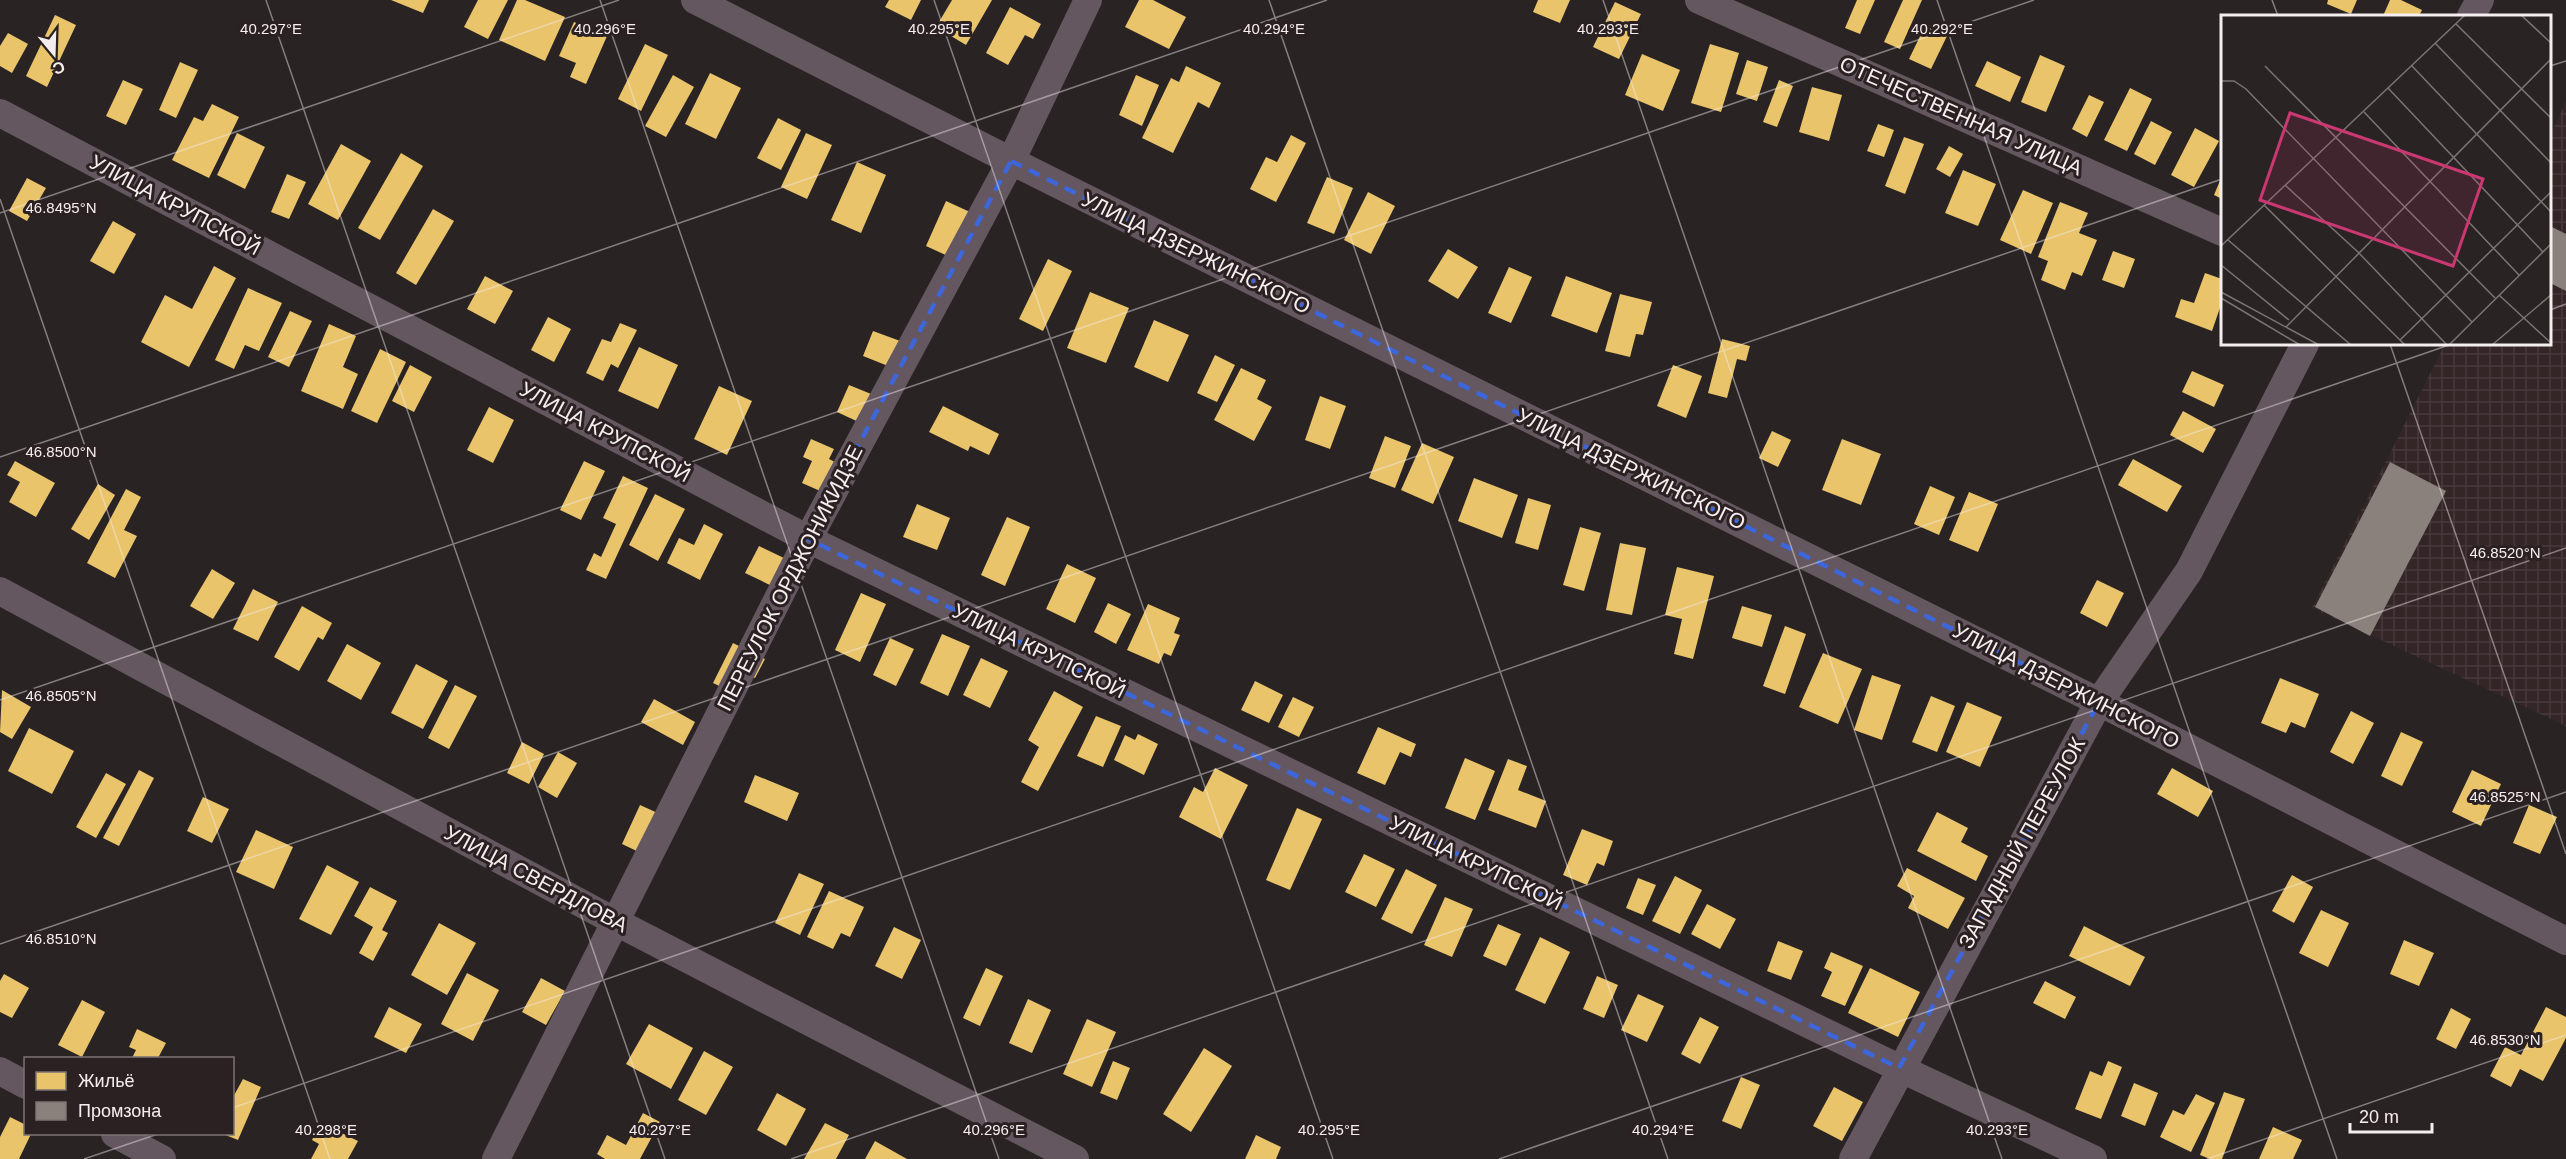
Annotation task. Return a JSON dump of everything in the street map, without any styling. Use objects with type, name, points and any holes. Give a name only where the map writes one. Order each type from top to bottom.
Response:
[{"type":"street","name":"УЛИЦА ДЗЕРЖИНСКОГО","points":[[695,0],[1011,161],[2099,702],[2566,941]]},
{"type":"street","name":"ПЕРЕУЛОК ОРДЖОНИКИДЗЕ","points":[[496,1159],[808,539],[1011,161],[1088,0]]},
{"type":"street","name":"ОТЕЧЕСТВЕННАЯ УЛИЦА","points":[[1699,0],[2221,231]]},
{"type":"street","points":[[2472,15],[2480,0]]},
{"type":"street","name":"УЛИЦА КРУПСКОЙ","points":[[0,113],[808,539],[1899,1068],[2093,1159]]},
{"type":"street","name":"ЗАПАДНЫЙ ПЕРЕУЛОК","points":[[1853,1159],[1899,1068],[2099,702],[2189,571],[2304,345]]},
{"type":"street","name":"УЛИЦА СВЕРДЛОВА","points":[[0,591],[616,922],[1075,1159]]},
{"type":"street","points":[[0,1071],[24,1084]]},
{"type":"street","points":[[117,1135],[162,1159]]},
{"type":"highlighted area","points":[[1011,161],[2099,702],[1899,1068],[808,539]]},
{"type":"shaded area","points":[[2566,102],[2566,726],[2312,608],[2444,345],[2551,345],[2551,133]]},
{"type":"building: Жильё","points":[[391,0],[429,0],[423,13]]},
{"type":"building: Жильё","points":[[478,0],[508,0],[488,39],[464,27]]},
{"type":"building: Жильё","points":[[517,0],[525,0],[565,17],[545,61],[499,40]]},
{"type":"building: Жильё","points":[[889,0],[921,0],[911,20],[885,7]]},
{"type":"building: Жильё","points":[[952,0],[992,0],[966,45],[936,27]]},
{"type":"building: Жильё","points":[[1139,0],[1153,0],[1186,17],[1169,49],[1125,27]]},
{"type":"building: Жильё","points":[[1538,0],[1570,0],[1560,23],[1533,12]]},
{"type":"building: Жильё","points":[[1857,0],[1875,0],[1860,34],[1845,28]]},
{"type":"building: Жильё","points":[[1903,0],[1922,0],[1900,49],[1884,42]]},
{"type":"building: Жильё","points":[[2328,0],[2357,0],[2351,14],[2327,4]]},
{"type":"building: Жильё","points":[[2390,0],[2401,0],[2422,10],[2420,15],[2383,15]]},
{"type":"building: Жильё","points":[[1615,2],[1641,14],[1619,59],[1593,47]]},
{"type":"building: Жильё","points":[[1010,7],[1041,24],[1033,39],[1025,35],[1008,65],[986,53]]},
{"type":"building: Жильё","points":[[55,15],[76,25],[47,87],[26,76]]},
{"type":"building: Жильё","points":[[574,22],[607,36],[586,84],[570,77],[576,63],[559,56]]},
{"type":"building: Жильё","points":[[1926,24],[1948,34],[1931,69],[1909,59]]},
{"type":"building: Жильё","points":[[8,33],[28,44],[12,73],[0,66],[0,46]]},
{"type":"building: Жильё","points":[[645,44],[668,55],[641,111],[618,99]]},
{"type":"building: Жильё","points":[[1710,44],[1739,53],[1721,112],[1691,103]]},
{"type":"building: Жильё","points":[[1642,54],[1680,70],[1663,111],[1625,95]]},
{"type":"building: Жильё","points":[[2040,55],[2065,66],[2046,112],[2021,102]]},
{"type":"building: Жильё","points":[[1747,60],[1768,67],[1757,101],[1736,94]]},
{"type":"building: Жильё","points":[[1987,61],[2021,77],[2010,102],[1975,86]]},
{"type":"building: Жильё","points":[[180,62],[198,70],[176,118],[159,110]]},
{"type":"building: Жильё","points":[[1186,66],[1221,83],[1209,108],[1198,102],[1173,153],[1142,138],[1171,78],[1179,82]]},
{"type":"building: Жильё","points":[[710,73],[741,88],[716,139],[685,124]]},
{"type":"building: Жильё","points":[[673,75],[694,87],[666,137],[645,126]]},
{"type":"building: Жильё","points":[[1136,75],[1159,85],[1142,126],[1119,115]]},
{"type":"building: Жильё","points":[[123,80],[143,89],[126,125],[106,116]]},
{"type":"building: Жильё","points":[[1779,80],[1793,86],[1777,127],[1763,122]]},
{"type":"building: Жильё","points":[[1812,87],[1842,95],[1829,141],[1799,132]]},
{"type":"building: Жильё","points":[[2130,88],[2152,99],[2127,151],[2104,140]]},
{"type":"building: Жильё","points":[[2089,95],[2104,102],[2087,137],[2072,129]]},
{"type":"building: Жильё","points":[[212,104],[239,117],[209,178],[172,160],[194,117],[203,121]]},
{"type":"building: Жильё","points":[[778,118],[801,130],[781,170],[757,158]]},
{"type":"building: Жильё","points":[[2151,121],[2172,132],[2155,165],[2134,154]]},
{"type":"building: Жильё","points":[[1878,124],[1894,130],[1884,157],[1867,151]]},
{"type":"building: Жильё","points":[[2195,128],[2219,141],[2194,187],[2171,175]]},
{"type":"building: Жильё","points":[[237,133],[265,147],[245,189],[217,175]]},
{"type":"building: Жильё","points":[[806,133],[832,145],[807,199],[781,187]]},
{"type":"building: Жильё","points":[[1291,135],[1306,143],[1276,202],[1250,189],[1266,157],[1277,162]]},
{"type":"building: Жильё","points":[[1904,137],[1924,144],[1905,194],[1885,186]]},
{"type":"building: Жильё","points":[[341,144],[371,161],[338,220],[308,204]]},
{"type":"building: Жильё","points":[[1949,146],[1963,154],[1950,177],[1936,169]]},
{"type":"building: Жильё","points":[[401,153],[423,166],[380,240],[358,228]]},
{"type":"building: Жильё","points":[[857,162],[886,175],[861,233],[831,220]]},
{"type":"building: Жильё","points":[[1963,170],[1996,184],[1978,226],[1945,213]]},
{"type":"building: Жильё","points":[[287,174],[306,182],[289,219],[271,212]]},
{"type":"building: Жильё","points":[[1327,177],[1353,188],[1334,234],[1307,223]]},
{"type":"building: Жильё","points":[[27,178],[46,188],[27,221],[9,211]]},
{"type":"building: Жильё","points":[[2221,178],[2221,198],[2214,195]]},
{"type":"building: Жильё","points":[[2023,190],[2053,203],[2031,254],[2000,240]]},
{"type":"building: Жильё","points":[[1368,192],[1395,206],[1371,254],[1344,240]]},
{"type":"building: Жильё","points":[[946,201],[970,212],[950,257],[926,246]]},
{"type":"building: Жильё","points":[[2060,202],[2088,213],[2079,233],[2097,240],[2082,276],[2072,272],[2065,290],[2041,280],[2048,261],[2038,257]]},
{"type":"building: Жильё","points":[[433,209],[454,221],[416,285],[396,273]]},
{"type":"building: Жильё","points":[[113,221],[136,234],[114,274],[90,261]]},
{"type":"building: Жильё","points":[[1448,249],[1478,267],[1458,299],[1428,281]]},
{"type":"building: Жильё","points":[[2113,251],[2135,259],[2124,288],[2102,280]]},
{"type":"building: Жильё","points":[[1048,259],[1072,271],[1043,331],[1019,319]]},
{"type":"building: Жильё","points":[[214,266],[236,278],[189,367],[141,342],[165,295],[192,309]]},
{"type":"building: Жильё","points":[[1509,267],[1532,277],[1511,323],[1488,313]]},
{"type":"building: Жильё","points":[[2205,273],[2221,279],[2221,305],[2212,331],[2175,317],[2181,299],[2194,303]]},
{"type":"building: Жильё","points":[[485,276],[513,291],[495,324],[467,309]]},
{"type":"building: Жильё","points":[[1566,276],[1612,293],[1597,333],[1551,316]]},
{"type":"building: Жильё","points":[[248,288],[282,303],[259,351],[245,345],[234,369],[215,360]]},
{"type":"building: Жильё","points":[[1090,292],[1129,308],[1106,363],[1067,348]]},
{"type":"building: Жильё","points":[[1620,294],[1652,302],[1643,335],[1636,334],[1630,357],[1605,351]]},
{"type":"building: Жильё","points":[[290,311],[312,321],[289,367],[268,357]]},
{"type":"building: Жильё","points":[[548,317],[571,329],[554,362],[531,350]]},
{"type":"building: Жильё","points":[[1154,320],[1189,335],[1168,382],[1134,367]]},
{"type":"building: Жильё","points":[[620,323],[637,330],[618,368],[611,364],[603,381],[586,373],[602,339],[611,342]]},
{"type":"building: Жильё","points":[[329,324],[356,336],[343,367],[358,374],[343,409],[301,391]]},
{"type":"building: Жильё","points":[[873,331],[903,342],[893,368],[863,356]]},
{"type":"building: Жильё","points":[[1722,339],[1750,346],[1746,361],[1737,359],[1727,398],[1708,393]]},
{"type":"building: Жильё","points":[[639,347],[678,365],[658,409],[618,391]]},
{"type":"building: Жильё","points":[[380,349],[406,362],[377,423],[351,411]]},
{"type":"building: Жильё","points":[[1215,355],[1235,365],[1217,402],[1197,393]]},
{"type":"building: Жильё","points":[[410,365],[432,377],[414,412],[392,401]]},
{"type":"building: Жильё","points":[[1673,365],[1702,376],[1686,418],[1657,406]]},
{"type":"building: Жильё","points":[[1241,368],[1266,380],[1257,399],[1272,407],[1254,441],[1214,420]]},
{"type":"building: Жильё","points":[[2192,371],[2224,385],[2214,407],[2182,392]]},
{"type":"building: Жильё","points":[[849,385],[876,396],[863,424],[837,412]]},
{"type":"building: Жильё","points":[[719,386],[752,401],[727,455],[694,439]]},
{"type":"building: Жильё","points":[[1320,396],[1346,406],[1330,449],[1305,440]]},
{"type":"building: Жильё","points":[[943,406],[999,434],[989,455],[970,446],[968,451],[929,432]]},
{"type":"building: Жильё","points":[[489,407],[514,420],[493,463],[467,450]]},
{"type":"building: Жильё","points":[[2183,411],[2216,429],[2203,453],[2170,435]]},
{"type":"building: Жильё","points":[[1772,431],[1791,440],[1778,467],[1759,458]]},
{"type":"building: Жильё","points":[[1385,436],[1411,446],[1395,488],[1369,478]]},
{"type":"building: Жильё","points":[[811,439],[834,449],[829,459],[839,464],[827,494],[802,483],[812,461],[803,457]]},
{"type":"building: Жильё","points":[[1842,439],[1881,454],[1861,505],[1822,490]]},
{"type":"building: Жильё","points":[[1422,443],[1454,457],[1433,504],[1401,490]]},
{"type":"building: Жильё","points":[[2133,459],[2182,486],[2167,512],[2118,485]]},
{"type":"building: Жильё","points":[[15,461],[55,483],[36,517],[9,502],[20,482],[7,475]]},
{"type":"building: Жильё","points":[[584,461],[605,471],[581,520],[560,510]]},
{"type":"building: Жильё","points":[[623,476],[648,488],[606,579],[586,570],[594,553],[601,557],[616,524],[603,518]]},
{"type":"building: Жильё","points":[[1474,478],[1518,495],[1502,538],[1458,521]]},
{"type":"building: Жильё","points":[[98,484],[115,495],[89,540],[71,529]]},
{"type":"building: Жильё","points":[[1930,486],[1955,497],[1939,535],[1914,524]]},
{"type":"building: Жильё","points":[[126,489],[141,497],[124,530],[137,536],[115,578],[87,563]]},
{"type":"building: Жильё","points":[[1969,492],[1998,504],[1978,552],[1949,540]]},
{"type":"building: Жильё","points":[[655,494],[685,509],[658,561],[629,545]]},
{"type":"building: Жильё","points":[[1528,498],[1551,505],[1538,550],[1515,543]]},
{"type":"building: Жильё","points":[[917,504],[950,518],[937,550],[903,537]]},
{"type":"building: Жильё","points":[[1007,517],[1030,527],[1005,586],[981,575]]},
{"type":"building: Жильё","points":[[704,524],[723,534],[700,580],[667,563],[679,538],[694,545]]},
{"type":"building: Жильё","points":[[1580,527],[1601,533],[1584,591],[1563,585]]},
{"type":"building: Жильё","points":[[1620,543],[1646,548],[1632,615],[1606,610]]},
{"type":"building: Жильё","points":[[759,546],[807,569],[793,596],[745,573]]},
{"type":"building: Жильё","points":[[1067,564],[1096,578],[1075,623],[1046,609]]},
{"type":"building: Жильё","points":[[1677,567],[1714,576],[1693,659],[1674,654],[1682,619],[1665,615]]},
{"type":"building: Жильё","points":[[212,569],[235,583],[213,619],[190,606]]},
{"type":"building: Жильё","points":[[2097,580],[2124,593],[2107,627],[2080,613]]},
{"type":"building: Жильё","points":[[253,589],[278,602],[258,641],[233,629]]},
{"type":"building: Жильё","points":[[861,593],[886,604],[860,662],[835,650]]},
{"type":"building: Жильё","points":[[1108,603],[1131,614],[1116,644],[1094,632]]},
{"type":"building: Жильё","points":[[1148,604],[1180,618],[1174,633],[1180,635],[1171,656],[1164,653],[1159,664],[1127,650]]},
{"type":"building: Жильё","points":[[302,606],[332,623],[323,640],[318,637],[299,671],[274,657]]},
{"type":"building: Жильё","points":[[1742,606],[1772,615],[1762,647],[1732,638]]},
{"type":"building: Жильё","points":[[1785,626],[1806,634],[1785,694],[1763,686]]},
{"type":"building: Жильё","points":[[942,634],[970,646],[948,696],[920,683]]},
{"type":"building: Жильё","points":[[890,638],[914,649],[896,686],[873,675]]},
{"type":"building: Жильё","points":[[733,643],[765,659],[755,678],[746,674],[736,694],[713,683]]},
{"type":"building: Жильё","points":[[347,644],[381,663],[361,700],[327,681]]},
{"type":"building: Жильё","points":[[1823,653],[1862,669],[1838,724],[1799,707]]},
{"type":"building: Жильё","points":[[981,658],[1008,671],[990,708],[963,695]]},
{"type":"building: Жильё","points":[[416,664],[448,681],[423,729],[391,713]]},
{"type":"building: Жильё","points":[[1872,675],[1901,685],[1882,740],[1854,730]]},
{"type":"building: Жильё","points":[[2280,678],[2319,694],[2305,728],[2291,722],[2286,733],[2261,723]]},
{"type":"building: Жильё","points":[[1255,681],[1283,695],[1269,723],[1241,710]]},
{"type":"building: Жильё","points":[[455,685],[477,696],[449,749],[428,738]]},
{"type":"building: Жильё","points":[[2,690],[31,707],[12,739],[0,732]]},
{"type":"building: Жильё","points":[[1054,691],[1083,707],[1038,791],[1021,782],[1039,747],[1028,740]]},
{"type":"building: Жильё","points":[[1931,696],[1955,706],[1937,752],[1912,742]]},
{"type":"building: Жильё","points":[[1293,697],[1314,707],[1299,737],[1278,727]]},
{"type":"building: Жильё","points":[[654,699],[695,722],[683,745],[641,722]]},
{"type":"building: Жильё","points":[[1967,702],[2002,717],[1980,767],[1946,752]]},
{"type":"building: Жильё","points":[[2351,711],[2374,723],[2353,764],[2330,752]]},
{"type":"building: Жильё","points":[[1096,716],[1121,726],[1103,767],[1077,756]]},
{"type":"building: Жильё","points":[[1378,727],[1416,744],[1411,757],[1400,752],[1385,785],[1357,773]]},
{"type":"building: Жильё","points":[[29,728],[74,751],[52,794],[8,771]]},
{"type":"building: Жильё","points":[[2401,732],[2423,742],[2402,786],[2381,776]]},
{"type":"building: Жильё","points":[[1138,734],[1158,744],[1144,775],[1114,760],[1125,735],[1135,740]]},
{"type":"building: Жильё","points":[[522,742],[544,754],[529,784],[507,773]]},
{"type":"building: Жильё","points":[[558,752],[577,763],[557,798],[538,787]]},
{"type":"building: Жильё","points":[[1465,758],[1495,771],[1475,820],[1445,808]]},
{"type":"building: Жильё","points":[[1508,759],[1527,766],[1518,790],[1546,801],[1536,828],[1488,810]]},
{"type":"building: Жильё","points":[[1215,768],[1248,785],[1221,839],[1179,817],[1194,787],[1203,792]]},
{"type":"building: Жильё","points":[[2172,768],[2213,791],[2198,817],[2157,794]]},
{"type":"building: Жильё","points":[[139,770],[154,778],[119,846],[103,838]]},
{"type":"building: Жильё","points":[[2472,770],[2501,784],[2481,826],[2452,812]]},
{"type":"building: Жильё","points":[[106,773],[126,784],[96,838],[76,827]]},
{"type":"building: Жильё","points":[[755,775],[799,793],[787,821],[744,802]]},
{"type":"building: Жильё","points":[[203,797],[229,809],[212,843],[187,831]]},
{"type":"building: Жильё","points":[[640,805],[662,815],[643,854],[622,844]]},
{"type":"building: Жильё","points":[[2529,805],[2557,817],[2540,854],[2513,843]]},
{"type":"building: Жильё","points":[[1297,808],[1322,819],[1290,890],[1266,880]]},
{"type":"building: Жильё","points":[[1937,812],[1968,828],[1961,842],[1988,856],[1976,881],[1917,851]]},
{"type":"building: Жильё","points":[[1582,829],[1613,841],[1604,866],[1597,863],[1587,885],[1563,875]]},
{"type":"building: Жильё","points":[[256,830],[293,847],[274,889],[236,872]]},
{"type":"building: Жильё","points":[[1364,854],[1395,869],[1376,907],[1345,892]]},
{"type":"building: Жильё","points":[[327,865],[359,882],[331,935],[299,919]]},
{"type":"building: Жильё","points":[[1907,868],[1965,898],[1948,929],[1908,908],[1914,896],[1897,886]]},
{"type":"building: Жильё","points":[[1406,869],[1437,885],[1412,934],[1381,919]]},
{"type":"building: Жильё","points":[[799,873],[824,884],[800,935],[775,923]]},
{"type":"building: Жильё","points":[[2292,875],[2313,887],[2294,923],[2272,911]]},
{"type":"building: Жильё","points":[[1675,876],[1702,890],[1680,934],[1652,921]]},
{"type":"building: Жильё","points":[[1638,878],[1656,885],[1643,915],[1626,908]]},
{"type":"building: Жильё","points":[[370,887],[397,901],[382,930],[388,933],[373,961],[359,953],[373,927],[354,916]]},
{"type":"building: Жильё","points":[[829,891],[864,907],[850,937],[841,933],[833,949],[807,937]]},
{"type":"building: Жильё","points":[[1445,897],[1473,909],[1452,957],[1424,945]]},
{"type":"building: Жильё","points":[[1707,904],[1736,919],[1720,949],[1691,934]]},
{"type":"building: Жильё","points":[[2321,910],[2349,923],[2328,967],[2299,953]]},
{"type":"building: Жильё","points":[[439,923],[476,943],[447,995],[411,975]]},
{"type":"building: Жильё","points":[[1498,924],[1521,934],[1506,966],[1483,956]]},
{"type":"building: Жильё","points":[[2084,926],[2145,957],[2130,986],[2069,956]]},
{"type":"building: Жильё","points":[[894,927],[921,940],[902,979],[875,966]]},
{"type":"building: Жильё","points":[[1540,937],[1570,952],[1545,1004],[1515,990]]},
{"type":"building: Жильё","points":[[2404,940],[2434,953],[2419,986],[2390,974]]},
{"type":"building: Жильё","points":[[1778,941],[1803,951],[1791,980],[1767,971]]},
{"type":"building: Жильё","points":[[1831,952],[1863,966],[1845,1006],[1821,996],[1832,972],[1824,968]]},
{"type":"building: Жильё","points":[[986,968],[1003,976],[980,1026],[963,1018]]},
{"type":"building: Жильё","points":[[1870,968],[1920,992],[1898,1037],[1848,1013]]},
{"type":"building: Жильё","points":[[467,973],[499,990],[473,1041],[441,1024]]},
{"type":"building: Жильё","points":[[4,974],[29,988],[12,1018],[0,1012],[0,981]]},
{"type":"building: Жильё","points":[[1597,976],[1618,985],[1604,1018],[1583,1009]]},
{"type":"building: Жильё","points":[[541,978],[565,991],[546,1025],[522,1012]]},
{"type":"building: Жильё","points":[[2045,981],[2076,997],[2065,1019],[2033,1003]]},
{"type":"building: Жильё","points":[[1638,994],[1664,1006],[1647,1042],[1621,1030]]},
{"type":"building: Жильё","points":[[1028,999],[1051,1010],[1032,1053],[1009,1043]]},
{"type":"building: Жильё","points":[[82,1000],[105,1012],[82,1057],[58,1045]]},
{"type":"building: Жильё","points":[[389,1007],[422,1024],[406,1053],[374,1037]]},
{"type":"building: Жильё","points":[[2546,1007],[2566,1017],[2566,1038],[2543,1081],[2520,1069],[2511,1087],[2490,1076],[2505,1047],[2521,1055]]},
{"type":"building: Жильё","points":[[2451,1008],[2471,1019],[2456,1049],[2436,1039]]},
{"type":"building: Жильё","points":[[1700,1017],[1719,1027],[1700,1064],[1681,1054]]},
{"type":"building: Жильё","points":[[1087,1019],[1116,1032],[1092,1087],[1063,1074]]},
{"type":"building: Жильё","points":[[649,1024],[693,1048],[671,1089],[626,1064]]},
{"type":"building: Жильё","points":[[137,1029],[166,1043],[159,1057],[132,1057],[136,1050],[129,1047]]},
{"type":"building: Жильё","points":[[1204,1048],[1232,1066],[1191,1132],[1163,1114]]},
{"type":"building: Жильё","points":[[704,1051],[733,1067],[706,1115],[678,1100]]},
{"type":"building: Жильё","points":[[1113,1061],[1130,1068],[1117,1100],[1100,1093]]},
{"type":"building: Жильё","points":[[2108,1061],[2122,1067],[2101,1119],[2075,1109],[2090,1071],[2102,1076]]},
{"type":"building: Жильё","points":[[1741,1077],[1760,1085],[1741,1129],[1722,1121]]},
{"type":"building: Жильё","points":[[243,1079],[261,1087],[238,1140],[226,1135],[234,1135],[234,1095]]},
{"type":"building: Жильё","points":[[2134,1083],[2158,1093],[2145,1126],[2121,1116]]},
{"type":"building: Жильё","points":[[1834,1087],[1863,1102],[1842,1141],[1813,1126]]},
{"type":"building: Жильё","points":[[2224,1092],[2245,1099],[2222,1159],[2210,1159],[2200,1155]]},
{"type":"building: Жильё","points":[[777,1093],[806,1109],[786,1146],[757,1130]]},
{"type":"building: Жильё","points":[[2196,1094],[2215,1103],[2191,1152],[2160,1137],[2173,1110],[2184,1115]]},
{"type":"building: Жильё","points":[[643,1113],[660,1122],[640,1159],[605,1159],[597,1154],[607,1135],[626,1145]]},
{"type":"building: Жильё","points":[[10,1117],[24,1124],[24,1135],[31,1135],[19,1159],[0,1159],[0,1137]]},
{"type":"building: Жильё","points":[[321,1123],[358,1141],[348,1159],[311,1159],[319,1144],[312,1140]]},
{"type":"building: Жильё","points":[[825,1123],[849,1135],[836,1159],[804,1159]]},
{"type":"building: Жильё","points":[[2273,1127],[2302,1140],[2293,1159],[2259,1159]]},
{"type":"building: Жильё","points":[[1256,1135],[1281,1147],[1276,1159],[1245,1159]]},
{"type":"building: Жильё","points":[[875,1141],[907,1159],[865,1159]]},
{"type":"building: Промзона","points":[[2551,226],[2566,234],[2566,291],[2551,284]]},
{"type":"building: Промзона","points":[[2390,462],[2446,491],[2370,636],[2315,607]]}]
